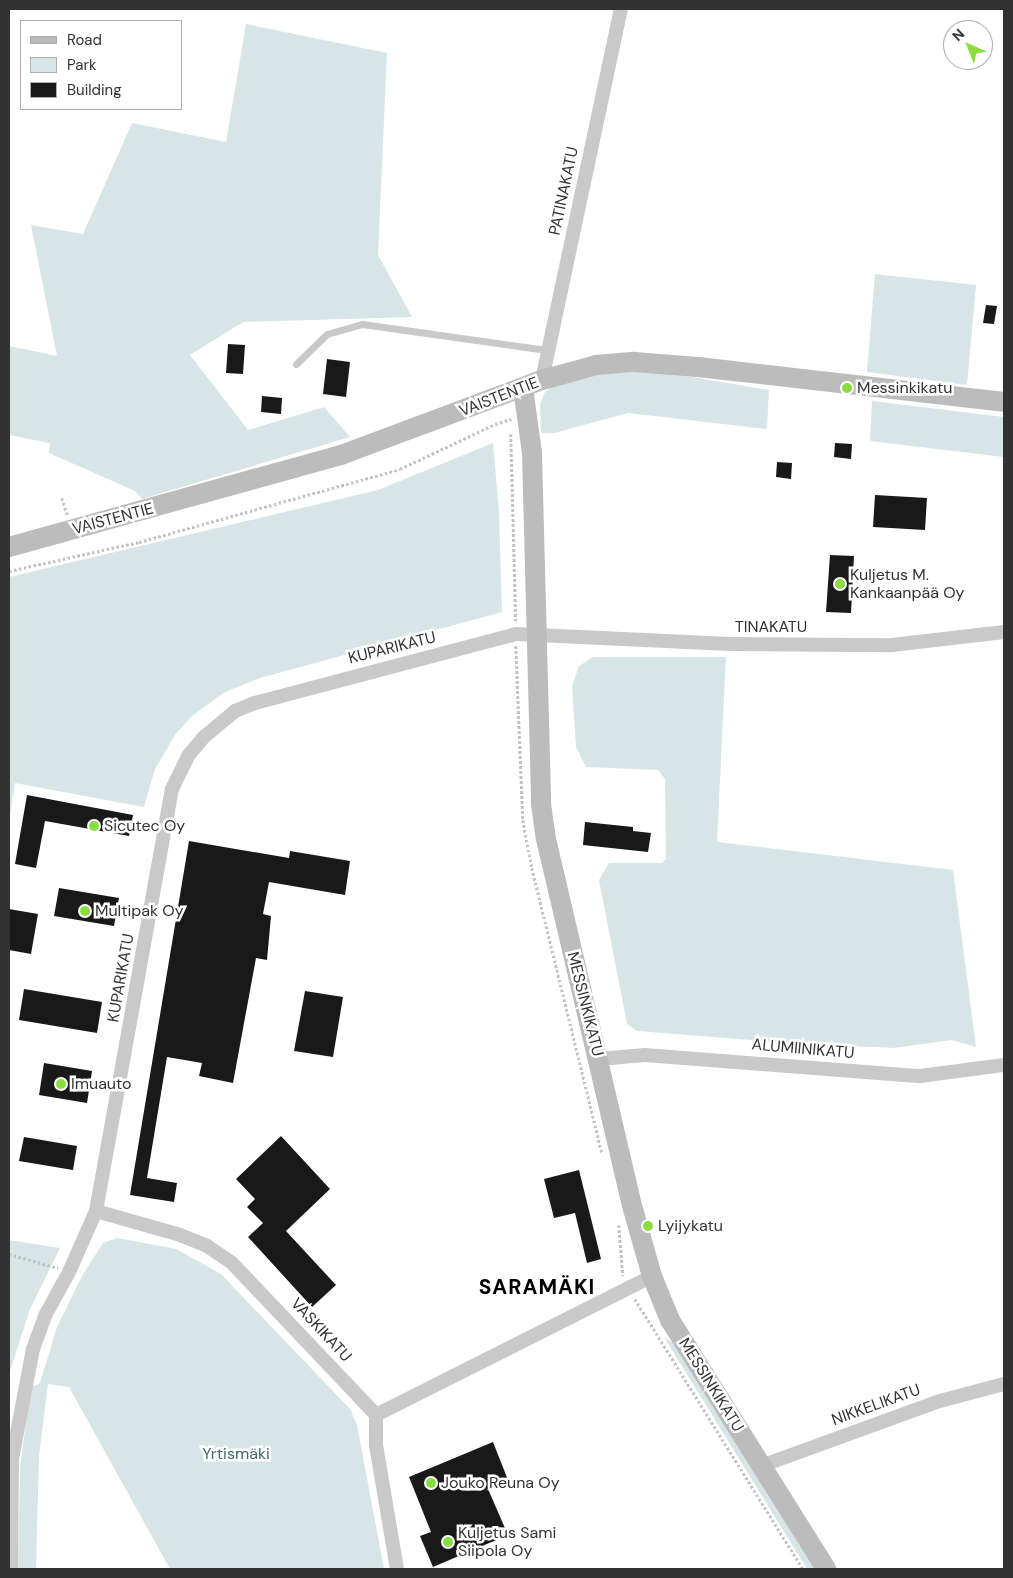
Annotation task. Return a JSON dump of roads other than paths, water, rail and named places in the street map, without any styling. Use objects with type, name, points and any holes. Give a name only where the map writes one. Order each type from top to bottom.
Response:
[{"type":"street","name":"PATINAKATU","points":[[542,380],[620,9]]},
{"type":"street","name":"VAISTENTIE","points":[[9,547],[342,456],[542,380],[596,365],[634,362],[1004,402]]},
{"type":"street","name":"MESSINKIKATU","points":[[523,388],[528,416],[541,804],[546,839],[652,1276],[670,1320],[826,1569]]},
{"type":"street","name":"TINAKATU","points":[[536,635],[730,644],[892,645],[1004,632]]},
{"type":"street","name":"KUPARIKATU","points":[[11,1569],[12,1459],[20,1404],[32,1350],[46,1314],[69,1272],[96,1211],[172,789],[188,756],[219,723],[236,711],[256,703],[516,634],[536,635]]},
{"type":"street","name":"ALUMIINIKATU","points":[[599,1059],[645,1055],[920,1076],[1004,1066]]},
{"type":"street","name":"VASKIKATU","points":[[96,1211],[180,1235],[206,1246],[232,1264],[376,1415]]},
{"type":"street","points":[[397,1569],[376,1445],[376,1415],[652,1276]]},
{"type":"street","name":"NIKKELIKATU","points":[[761,1466],[940,1400],[1004,1384]]},
{"type":"lane","points":[[296,364],[327,334],[362,324],[548,350]]},
{"type":"place","name":"Messinkikatu","points":[[847,388]]},
{"type":"place","name":"Kuljetus M. Kankaanpää Oy","points":[[840,584]]},
{"type":"place","name":"Sicutec Oy","points":[[94,826]]},
{"type":"place","name":"Multipak Oy","points":[[85,911]]},
{"type":"place","name":"Imuauto","points":[[61,1084]]},
{"type":"place","name":"Lyijykatu","points":[[648,1226]]},
{"type":"place","name":"Jouko Reuna Oy","points":[[431,1483]]},
{"type":"place","name":"Kuljetus Sami Siipola Oy","points":[[448,1542]]},
{"type":"district","name":"SARAMÄKI","points":[[537,1287]]},
{"type":"park label","name":"Yrtismäki","points":[[236,1454]]}]
